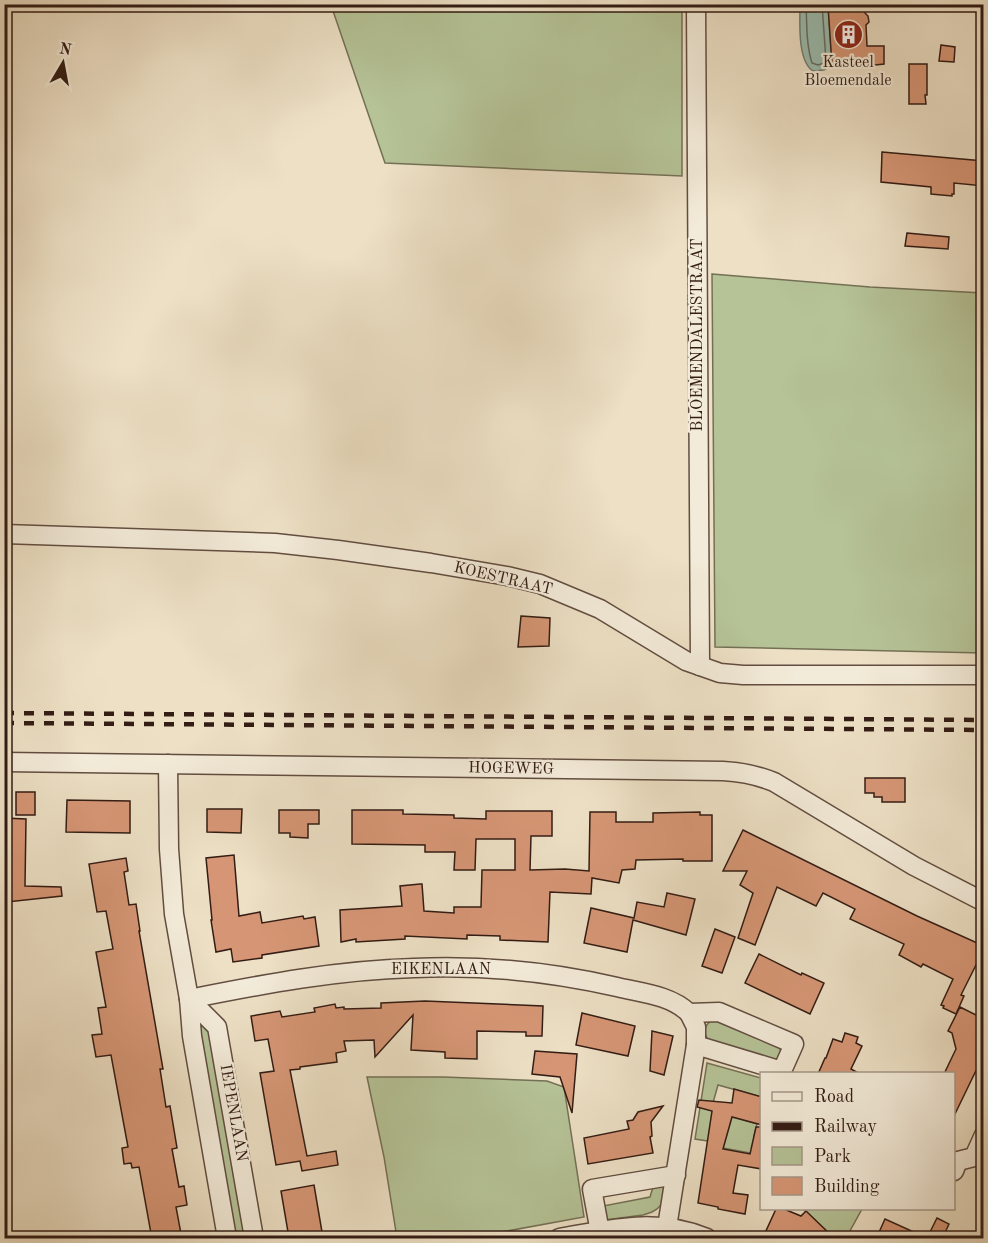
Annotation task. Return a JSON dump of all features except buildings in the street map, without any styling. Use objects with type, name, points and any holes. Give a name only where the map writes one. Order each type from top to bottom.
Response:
[{"type":"street","name":"BLOEMENDALESTRAAT","points":[[696,4],[700,666]]},
{"type":"street","name":"KOESTRAAT","points":[[4,534],[275,543],[430,562],[507,576],[540,584],[600,609],[686,661],[720,673],[743,675],[984,675]]},
{"type":"street","name":"HOGEWEG","points":[[4,762],[745,772],[774,782],[914,866],[984,902]]},
{"type":"street","name":"IEPENLAAN","points":[[168,764],[169,849],[174,914],[189,999],[192,1036],[227,1239]]},
{"type":"street","name":"EIKENLAAN","points":[[189,999],[263,984],[331,974],[414,968],[467,968],[532,973],[602,984],[671,1000],[689,1013]]},
{"type":"street","name":"IEPENLAAN","points":[[189,999],[218,1027],[254,1239]]},
{"type":"street","points":[[667,1227],[696,1046],[696,1027],[689,1013],[719,1012],[794,1044],[782,1071],[696,1046]]},
{"type":"street","points":[[955,1169],[958,1161],[974,1156],[984,1134]]},
{"type":"street","points":[[600,1232],[592,1189],[676,1175]]},
{"type":"street","points":[[559,1239],[645,1225],[688,1231],[707,1239]]},
{"type":"green space","points":[[331,5],[682,5],[682,176],[385,163]]},
{"type":"green space","points":[[712,274],[870,287],[983,293],[983,653],[715,647]]},
{"type":"green space","points":[[715,1019],[779,1046],[781,1052],[779,1057],[775,1060],[708,1040],[705,1033],[706,1028]]},
{"type":"green space","points":[[208,1025],[248,1238],[234,1238],[200,1027]]},
{"type":"green space","points":[[707,1063],[760,1078],[760,1097],[718,1085],[711,1110],[757,1124],[754,1136],[760,1155],[723,1148],[708,1141],[695,1139]]},
{"type":"green space","points":[[367,1077],[547,1081],[564,1087],[584,1217],[469,1238],[397,1238],[384,1157]]},
{"type":"green space","points":[[653,1187],[665,1187],[663,1203],[652,1212],[605,1220],[603,1206],[650,1197]]},
{"type":"green space","points":[[804,1210],[861,1210],[846,1238],[834,1232],[831,1235]]},
{"type":"water","points":[[800,5],[828,5],[832,65],[824,70],[813,71],[804,59],[800,40]]},
{"type":"railway","points":[[4,713],[984,720]]},
{"type":"railway","points":[[4,723],[984,730]]},
{"type":"place","name":"Kasteel Bloemendale","points":[[848,35]]}]
